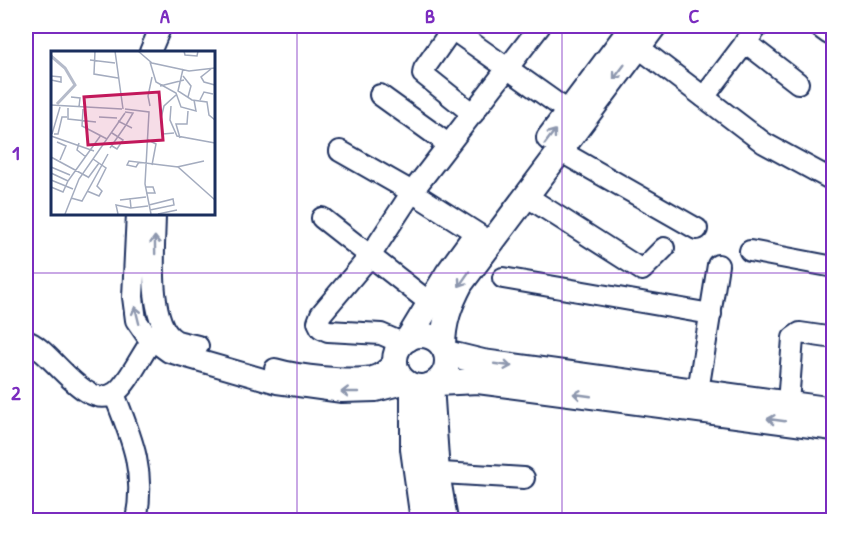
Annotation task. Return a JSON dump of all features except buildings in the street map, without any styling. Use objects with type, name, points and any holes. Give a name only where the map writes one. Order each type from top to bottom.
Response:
[{"type":"main road","points":[[422,384],[445,373],[443,328],[450,302],[484,238],[569,112],[636,36],[654,26]]},
{"type":"main road","points":[[636,36],[560,151],[526,196],[447,273],[402,348],[398,374],[422,384],[478,381],[834,428]]},
{"type":"main road","points":[[402,348],[427,336],[445,350],[483,362],[834,410]]},
{"type":"main road","points":[[422,384],[427,482],[423,520]]},
{"type":"main road","points":[[427,482],[446,520]]},
{"type":"street","points":[[150,51],[161,26]]},
{"type":"street","points":[[164,51],[172,26]]},
{"type":"street","points":[[137,214],[134,297],[136,320],[174,340],[280,370],[342,377],[373,376],[386,371],[402,348],[381,334],[328,331],[321,328],[318,322],[321,315],[370,256],[412,192],[540,26]]},
{"type":"street","points":[[704,97],[758,26]]},
{"type":"street","points":[[473,114],[423,74],[424,69],[454,27],[508,70],[569,112]]},
{"type":"street","points":[[636,36],[704,97],[764,143],[834,181]]},
{"type":"street","points":[[745,42],[798,83]]},
{"type":"street","points":[[380,95],[448,144]]},
{"type":"street","points":[[340,151],[412,192],[484,238]]},
{"type":"street","points":[[560,151],[697,229]]},
{"type":"street","points":[[526,196],[642,270],[664,248]]},
{"type":"street","points":[[155,214],[157,333],[169,352],[277,383],[342,392],[376,391],[422,384]]},
{"type":"street","points":[[322,218],[430,303]]},
{"type":"street","points":[[750,251],[834,267]]},
{"type":"street","points":[[698,391],[718,265]]},
{"type":"street","points":[[503,278],[711,314]]},
{"type":"street","points":[[26,341],[35,343],[49,355],[63,375],[88,392],[97,395],[119,389],[157,333]]},
{"type":"street","points":[[788,403],[793,338],[800,333],[834,338]]},
{"type":"street","points":[[119,389],[139,466],[141,487],[136,520]]},
{"type":"street","points":[[427,482],[524,478]]}]
